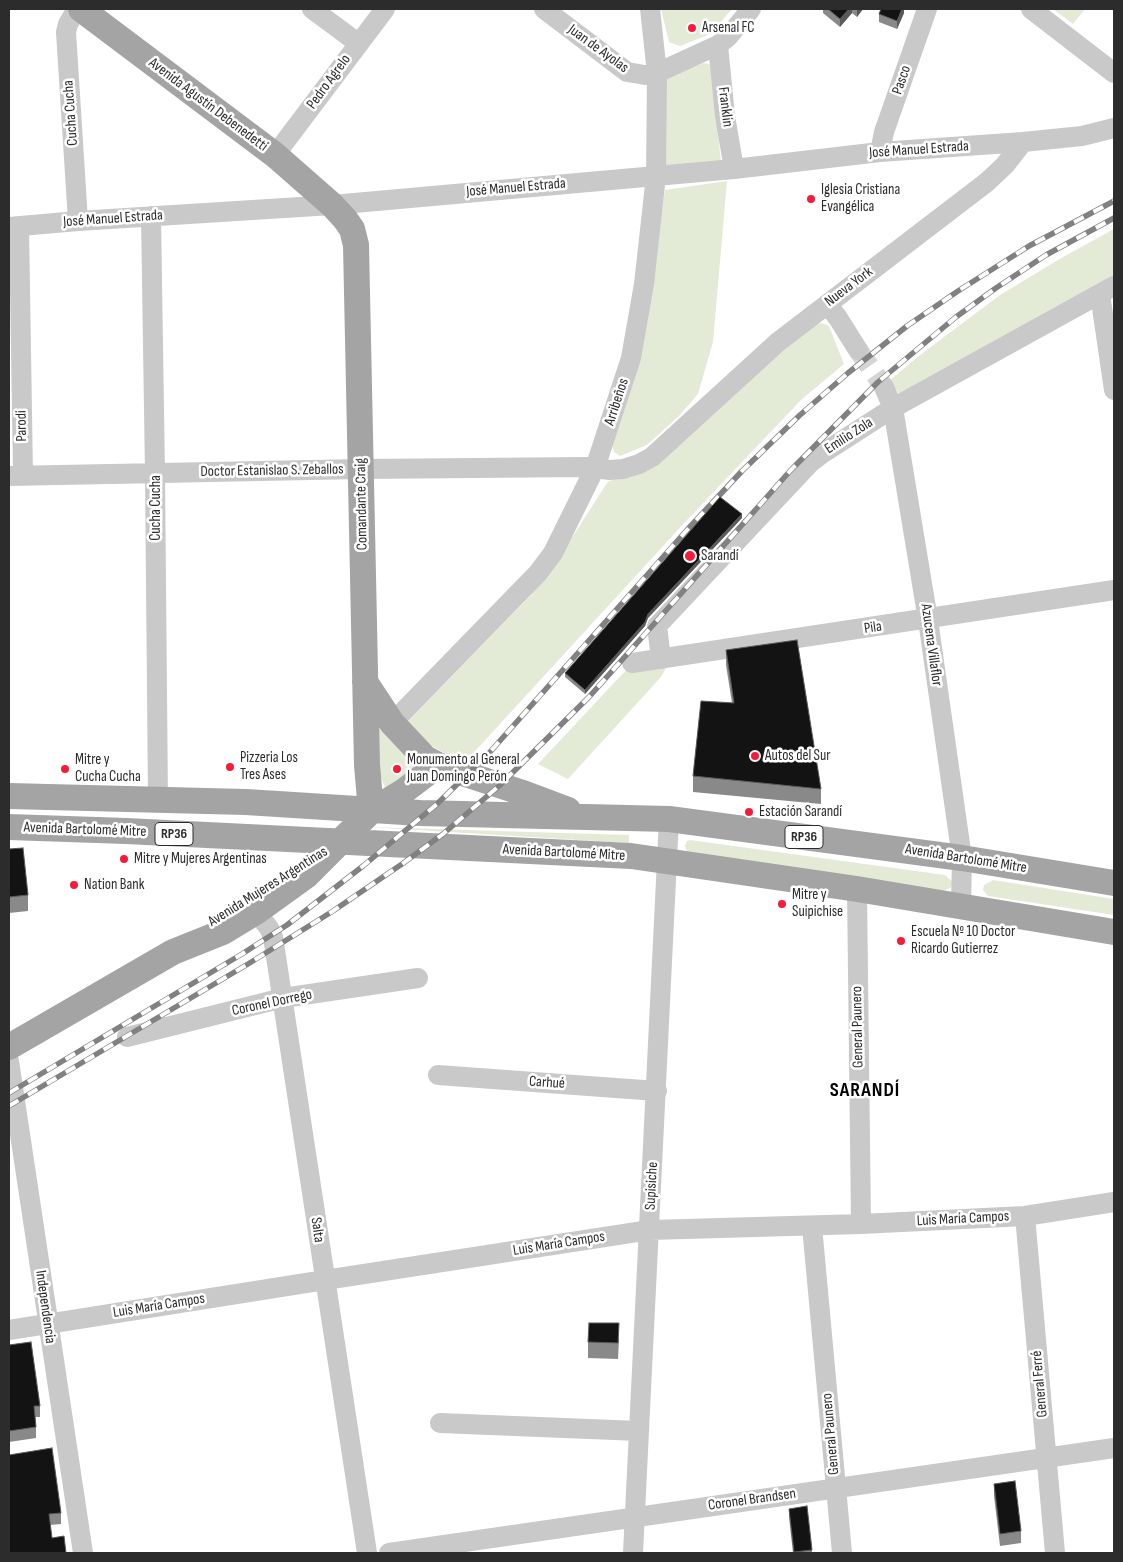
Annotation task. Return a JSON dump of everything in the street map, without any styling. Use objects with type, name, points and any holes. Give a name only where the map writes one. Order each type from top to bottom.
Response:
[{"type":"main road","name":"Avenida Agustín Debenedetti","points":[[81,9],[275,155],[332,205]]},
{"type":"main road","name":"Comandante Craig","points":[[332,205],[352,228],[356,245],[364,682],[367,765],[371,811]]},
{"type":"main road","points":[[364,682],[392,722],[425,758],[438,765],[520,792],[587,817]]},
{"type":"main road","name":"Avenida Mujeres Argentinas","points":[[172,952],[223,932],[256,912],[306,876],[371,811],[404,791],[438,765]]},
{"type":"main road","name":"Avenida Bartolomé Mitre","points":[[9,796],[246,802],[371,811],[669,819],[962,858],[1114,883]]},
{"type":"main road","name":"Avenida Bartolomé Mitre","points":[[9,827],[631,856],[856,889],[1114,932]]},
{"type":"main road","name":"Avenida Mujeres Argentinas","points":[[9,1047],[172,952],[244,898],[340,842]]},
{"type":"street","name":"Cucha Cucha","points":[[77,9],[68,24],[66,32],[78,221]]},
{"type":"street","points":[[312,9],[358,43]]},
{"type":"street","name":"Pedro Agrelo","points":[[275,155],[385,9]]},
{"type":"street","name":"Juan de Ayolas","points":[[544,9],[627,72],[645,75],[656,73]]},
{"type":"street","name":"Arribeños","points":[[392,722],[538,573],[553,554],[595,468],[626,376],[640,314],[656,176],[656,73],[650,9]]},
{"type":"street","points":[[656,73],[718,45],[728,37],[751,9]]},
{"type":"street","name":"Pasco","points":[[880,152],[884,132],[927,9]]},
{"type":"street","points":[[1031,9],[1114,73]]},
{"type":"street","name":"Franklin","points":[[718,45],[725,116],[734,169]]},
{"type":"street","points":[[1023,142],[1082,136],[1114,128]]},
{"type":"street","name":"José Manuel Estrada","points":[[14,227],[78,221],[332,205],[734,169],[880,152],[1023,142]]},
{"type":"street","name":"Nueva York","points":[[595,468],[624,469],[652,457],[752,365],[827,304],[987,182],[1005,165],[1023,142]]},
{"type":"street","name":"Cucha Cucha","points":[[151,216],[156,474],[158,801]]},
{"type":"street","name":"Parodi","points":[[14,227],[16,476]]},
{"type":"street","points":[[1107,290],[1114,390]]},
{"type":"street","name":"Emilio Zola","points":[[661,659],[657,626],[811,462],[823,452],[893,408],[1107,290]]},
{"type":"street","points":[[827,304],[858,350]]},
{"type":"street","name":"Azucena Villaflor","points":[[884,387],[893,408],[928,620],[962,858],[961,907]]},
{"type":"street","name":"Doctor Estanislao S. Zeballos","points":[[16,476],[361,469],[595,468]]},
{"type":"street","name":"Pila","points":[[632,663],[928,620],[1114,590]]},
{"type":"street","name":"Supisiche","points":[[633,1553],[669,819]]},
{"type":"street","name":"General Paunero","points":[[856,889],[861,1224]]},
{"type":"street","name":"Salta","points":[[256,912],[269,928],[273,937],[367,1553]]},
{"type":"street","name":"Coronel Dorrego","points":[[128,1037],[283,998],[418,978]]},
{"type":"street","name":"Independencia","points":[[9,1061],[47,1324],[83,1553]]},
{"type":"street","name":"Carhué","points":[[438,1075],[657,1091]]},
{"type":"street","name":"Luis María Campos","points":[[9,1330],[650,1230],[812,1226],[1025,1216],[1114,1202]]},
{"type":"street","name":"General Ferré","points":[[1025,1216],[1055,1553]]},
{"type":"street","name":"General Paunero","points":[[812,1226],[842,1553]]},
{"type":"street","points":[[440,1423],[638,1431]]},
{"type":"street","name":"Coronel Brandsen","points":[[389,1553],[1114,1448]]},
{"type":"green space","name":"Arsenal FC","points":[[661,9],[732,9],[719,24],[718,31],[680,46],[669,42]]},
{"type":"green space","points":[[1053,9],[1085,9],[1073,24]]},
{"type":"green space","points":[[704,63],[712,65],[721,164],[666,169],[665,80],[672,74]]},
{"type":"green space","points":[[727,181],[713,342],[698,394],[678,417],[647,445],[620,456],[614,452],[611,441],[641,353],[665,190]]},
{"type":"green space","points":[[1114,229],[1114,276],[901,397],[890,380],[924,352],[1000,295]]},
{"type":"green space","points":[[822,323],[829,326],[844,364],[801,400],[687,520],[466,761],[460,762],[408,732],[406,723],[531,595],[559,558],[609,481],[636,475],[647,470],[813,325]]},
{"type":"green space","points":[[669,663],[661,677],[568,779],[538,764],[627,669]]},
{"type":"green space","points":[[375,715],[422,764],[387,792],[378,771]]},
{"type":"green space","points":[[367,827],[629,835],[629,843]]},
{"type":"green space","points":[[687,841],[945,875],[954,883],[952,887],[944,891],[691,854],[686,850],[685,846]]},
{"type":"green space","points":[[993,880],[1114,899],[1114,915],[988,896],[983,890],[984,885]]},
{"type":"building","points":[[828,9],[849,9],[840,19]]},
{"type":"building","points":[[881,9],[902,9],[897,21],[879,14]]},
{"type":"building","points":[[720,497],[742,514],[648,614],[645,622],[585,690],[565,673]]},
{"type":"building","name":"Autos del Sur","points":[[797,640],[821,789],[693,776],[701,701],[734,703],[726,650]]},
{"type":"building","points":[[23,848],[28,895],[9,897],[9,849]]},
{"type":"building","points":[[589,1323],[619,1323],[618,1343],[588,1342]]},
{"type":"building","points":[[31,1342],[40,1406],[34,1406],[36,1427],[9,1431],[9,1345]]},
{"type":"building","points":[[52,1448],[61,1513],[49,1514],[52,1538],[64,1536],[66,1553],[9,1553],[9,1455]]},
{"type":"building","points":[[1015,1481],[1021,1531],[1000,1534],[994,1484]]},
{"type":"building","points":[[807,1506],[812,1550],[794,1552],[789,1509]]},
{"type":"tunnel","points":[[858,350],[884,387]]},
{"type":"railway","points":[[9,1093],[242,954],[287,925],[363,866],[437,804],[490,752],[687,530],[742,471],[800,415],[848,373],[907,326],[958,291],[1029,246],[1114,201]]},
{"type":"railway","points":[[9,1106],[248,964],[333,911],[443,834],[499,786],[589,697],[790,471],[878,382],[956,317],[996,288],[1046,255],[1114,218]]},
{"type":"place","name":"Arsenal FC","points":[[692,28]]},
{"type":"place","name":"Iglesia Cristiana Evangélica","points":[[811,199]]},
{"type":"place","name":"Sarandí","points":[[690,556]]},
{"type":"place","name":"Autos del Sur","points":[[755,756]]},
{"type":"place","name":"Pizzeria Los Tres Ases","points":[[230,767]]},
{"type":"place","name":"Mitre y Cucha Cucha","points":[[65,769]]},
{"type":"place","name":"Monumento al General Juan Domingo Perón","points":[[397,769]]},
{"type":"place","name":"Estación Sarandí","points":[[749,812]]},
{"type":"place","name":"Mitre y Mujeres Argentinas","points":[[124,859]]},
{"type":"place","name":"Nation Bank","points":[[74,885]]},
{"type":"place","name":"Mitre y Suipichise","points":[[782,904]]},
{"type":"place","name":"Escuela Nº 10 Doctor Ricardo Gutierrez","points":[[901,941]]},
{"type":"district","name":"SARANDÍ","points":[[865,1091]]}]
